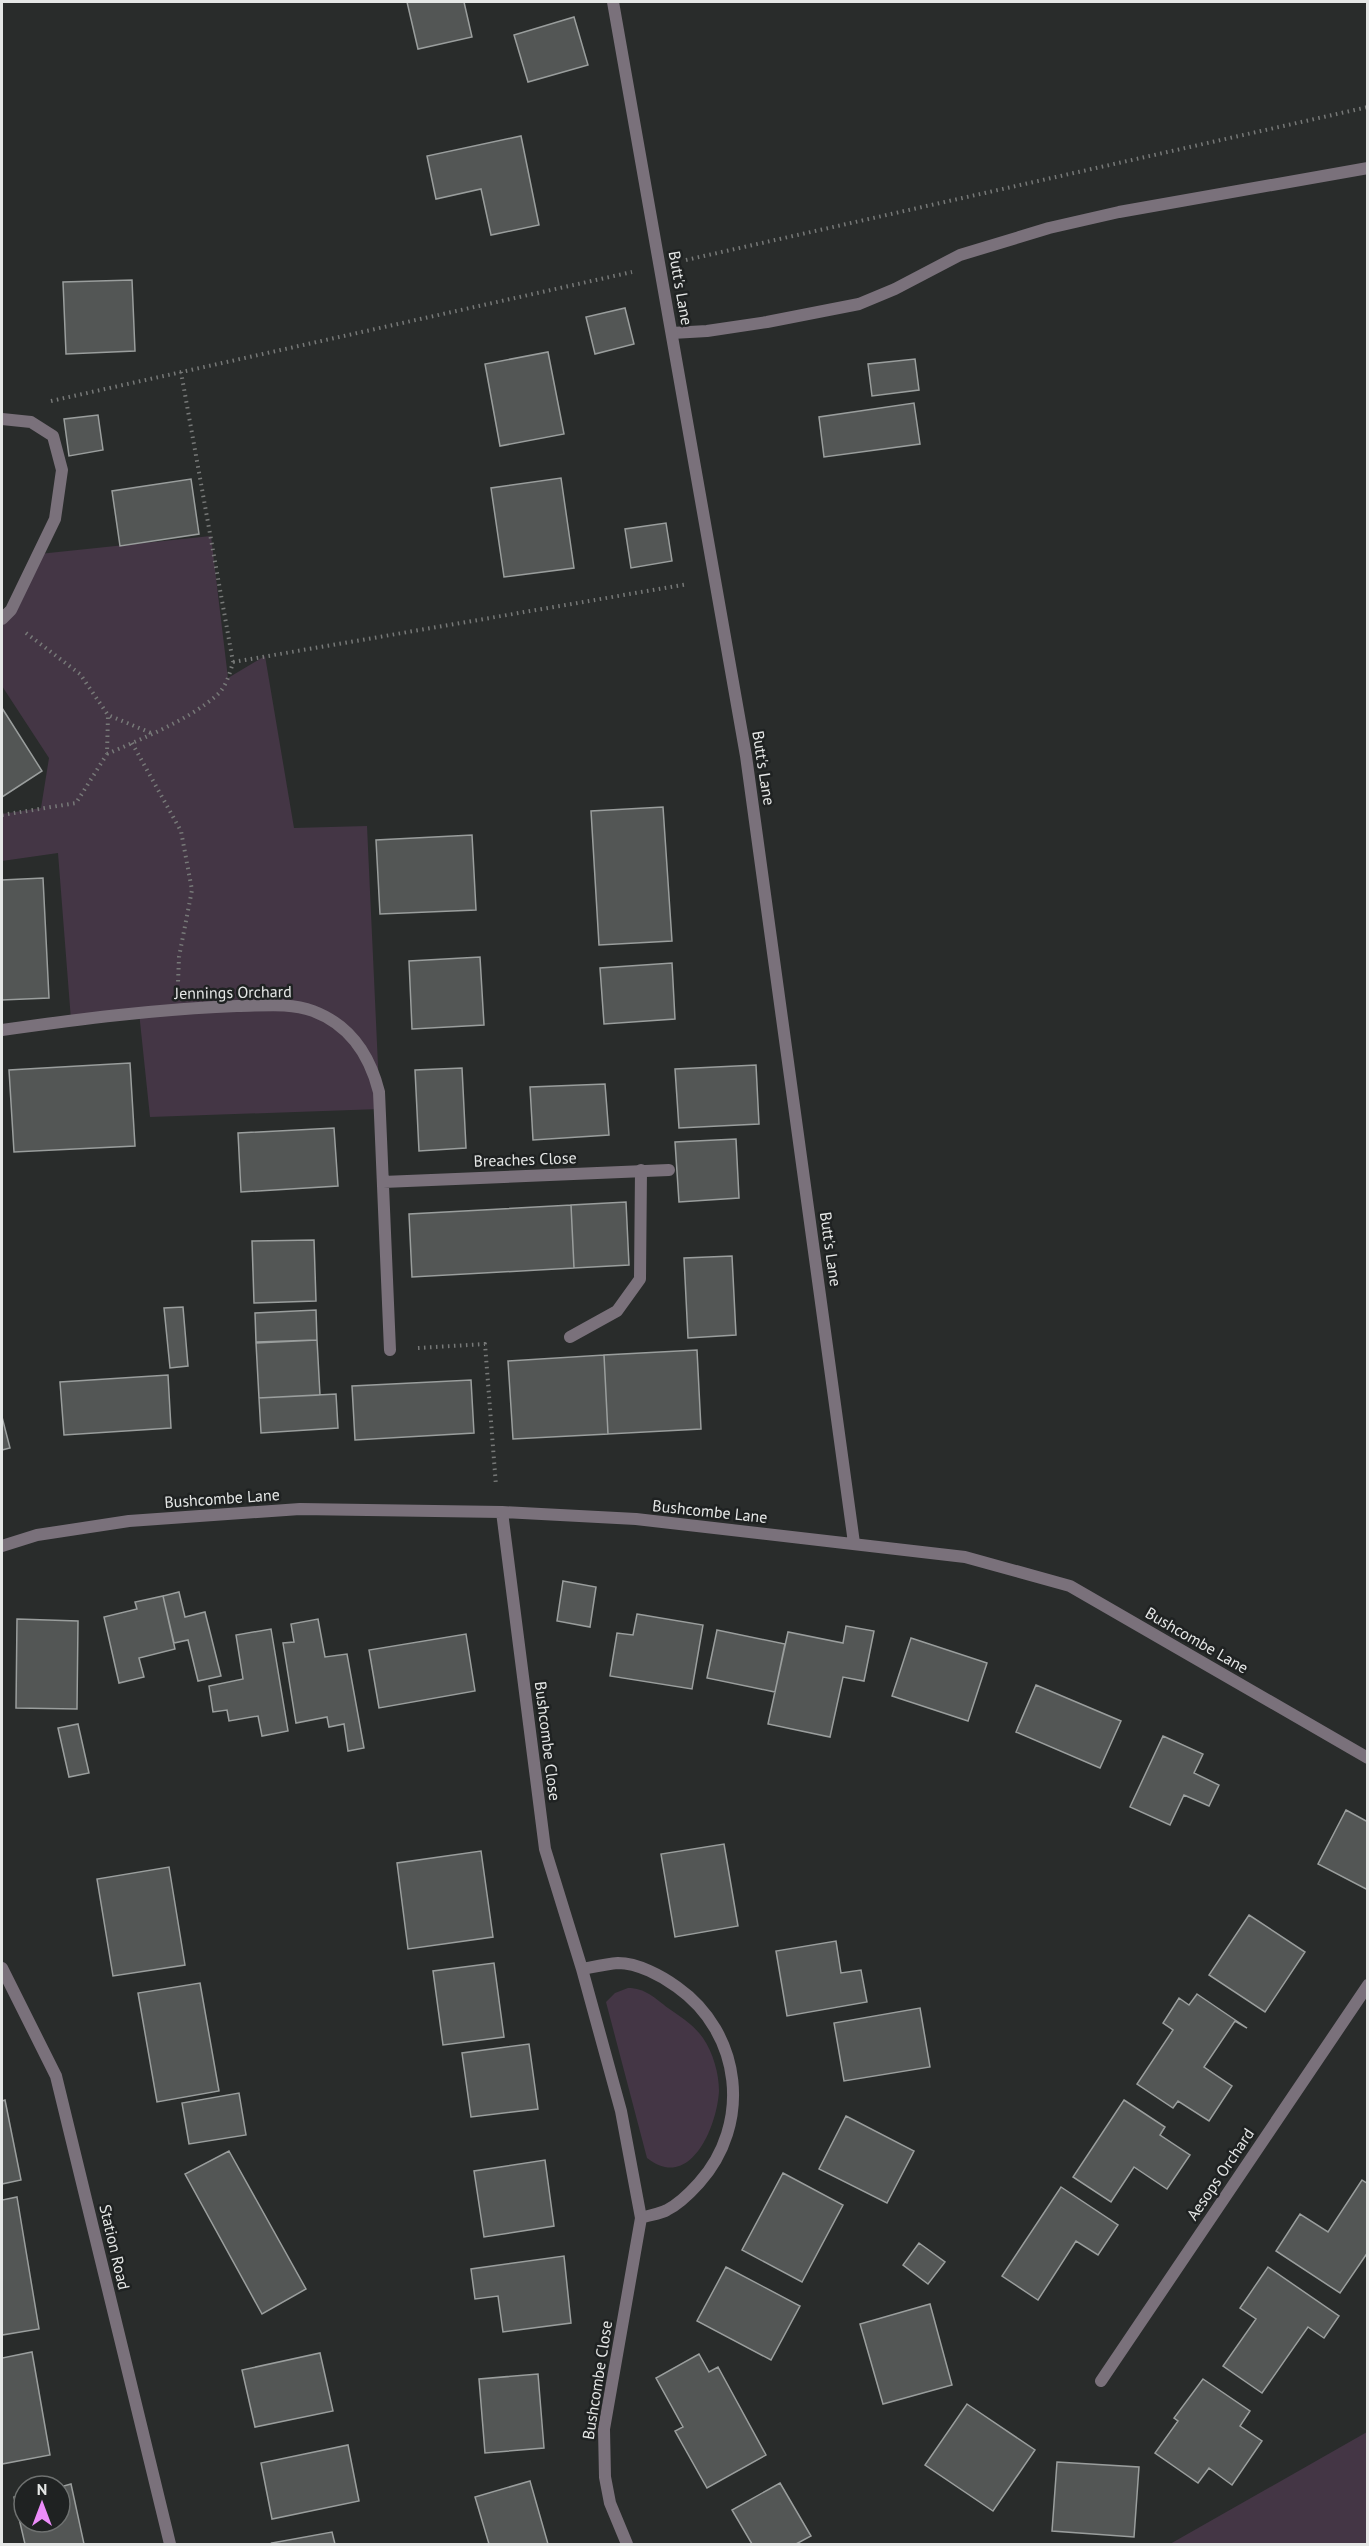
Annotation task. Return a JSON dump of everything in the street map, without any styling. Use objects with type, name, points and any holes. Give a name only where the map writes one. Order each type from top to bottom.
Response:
[{"type":"street","name":"Butt's Lane","points":[[613,2],[746,756],[854,1543]]},
{"type":"street","points":[[672,333],[757,324],[859,304],[895,289],[960,255],[1049,228],[1119,213],[1368,168]]},
{"type":"street","points":[[2,419],[31,422],[53,436],[62,471],[56,519],[11,610],[3,618]]},
{"type":"street","name":"Jennings Orchard","points":[[2,1030],[178,1008],[290,1005],[313,1011],[335,1022],[354,1038],[366,1054],[374,1072],[380,1100],[390,1350]]},
{"type":"street","points":[[570,1338],[617,1311],[640,1280],[641,1170]]},
{"type":"street","name":"Breaches Close","points":[[383,1182],[669,1170]]},
{"type":"street","name":"Bushcombe Lane","points":[[2,1546],[37,1535],[129,1521],[300,1509],[502,1512],[636,1519],[965,1557],[1070,1586],[1368,1758]]},
{"type":"street","name":"Bushcombe Close","points":[[502,1512],[545,1849],[582,1969],[621,2111],[641,2218],[604,2429],[603,2453],[606,2486],[610,2503],[627,2544]]},
{"type":"street","points":[[582,1969],[619,1963],[668,1980],[688,1995],[706,2014],[720,2035],[729,2059],[734,2088],[732,2117],[724,2145],[710,2171],[691,2193],[667,2210],[641,2218]]},
{"type":"street","name":"Station Road","points":[[2,1968],[56,2076],[170,2544]]},
{"type":"street","name":"Aesops Orchard","points":[[1101,2381],[1368,1985]]},
{"type":"path","points":[[31,422],[37,404],[1368,107]]},
{"type":"path","points":[[107,754],[175,722],[218,694],[228,679],[233,662],[181,372]]},
{"type":"path","points":[[233,662],[715,579]]},
{"type":"path","points":[[3,618],[80,674],[108,715],[151,733]]},
{"type":"path","points":[[2,815],[76,803],[107,754],[108,715]]},
{"type":"path","points":[[132,743],[181,831],[192,890],[179,957],[178,1008]]},
{"type":"path","points":[[390,1350],[485,1344],[497,1497]]},
{"type":"shaded area","points":[[211,536],[228,678],[265,656],[294,828],[367,826],[380,1109],[150,1117],[139,1012],[71,1020],[58,853],[2,861],[2,814],[41,808],[49,758],[2,686],[2,619],[39,554]]},
{"type":"shaded area","points":[[628,1988],[650,1994],[691,2025],[703,2038],[715,2063],[719,2091],[717,2106],[707,2137],[688,2161],[676,2167],[662,2166],[647,2158],[606,2002],[615,1993]]},
{"type":"shaded area","points":[[1367,2432],[1367,2544],[1170,2544]]},
{"type":"building","points":[[407,2],[464,2],[472,37],[418,49]]},
{"type":"building","points":[[574,17],[588,65],[528,82],[514,35]]},
{"type":"building","points":[[521,136],[539,225],[491,235],[481,189],[436,199],[427,156]]},
{"type":"building","points":[[132,280],[135,351],[66,354],[63,282]]},
{"type":"building","points":[[625,308],[634,344],[595,354],[586,317]]},
{"type":"building","points":[[548,352],[564,434],[500,446],[485,364]]},
{"type":"building","points":[[915,359],[919,390],[872,396],[868,364]]},
{"type":"building","points":[[914,403],[920,444],[824,457],[819,417]]},
{"type":"building","points":[[98,415],[103,450],[69,456],[64,419]]},
{"type":"building","points":[[561,478],[574,568],[504,577],[491,488]]},
{"type":"building","points":[[191,479],[199,534],[120,546],[112,491]]},
{"type":"building","points":[[666,523],[672,561],[631,568],[625,529]]},
{"type":"building","points":[[2,708],[42,771],[2,797]]},
{"type":"building","points":[[663,807],[672,941],[599,945],[591,811]]},
{"type":"building","points":[[472,835],[476,910],[380,914],[376,840]]},
{"type":"building","points":[[43,878],[49,998],[2,1000],[2,880]]},
{"type":"building","points":[[480,957],[484,1025],[412,1029],[409,961]]},
{"type":"building","points":[[672,963],[675,1019],[604,1024],[600,968]]},
{"type":"building","points":[[130,1063],[135,1146],[14,1152],[9,1070]]},
{"type":"building","points":[[756,1065],[759,1124],[679,1128],[675,1069]]},
{"type":"building","points":[[462,1068],[466,1148],[419,1151],[415,1070]]},
{"type":"building","points":[[605,1084],[609,1135],[533,1140],[530,1087]]},
{"type":"building","points":[[334,1128],[338,1186],[241,1192],[238,1133]]},
{"type":"building","points":[[736,1139],[739,1198],[679,1202],[675,1142]]},
{"type":"building","points":[[626,1202],[629,1265],[574,1268],[571,1205]]},
{"type":"building","points":[[571,1205],[574,1268],[412,1277],[409,1214]]},
{"type":"building","points":[[314,1240],[316,1301],[254,1303],[252,1241]]},
{"type":"building","points":[[732,1256],[736,1335],[688,1338],[684,1258]]},
{"type":"building","points":[[183,1307],[188,1366],[170,1368],[164,1308]]},
{"type":"building","points":[[316,1310],[317,1340],[256,1342],[255,1313]]},
{"type":"building","points":[[317,1340],[320,1395],[259,1398],[256,1343]]},
{"type":"building","points":[[697,1350],[701,1429],[608,1434],[604,1355]]},
{"type":"building","points":[[604,1355],[608,1434],[513,1439],[508,1361]]},
{"type":"building","points":[[168,1375],[171,1428],[64,1435],[60,1382]]},
{"type":"building","points":[[471,1380],[474,1433],[355,1440],[352,1386]]},
{"type":"building","points":[[336,1394],[338,1428],[261,1433],[259,1398]]},
{"type":"building","points":[[2,1417],[10,1448],[2,1450]]},
{"type":"building","points":[[563,1581],[596,1587],[590,1627],[557,1621]]},
{"type":"building","points":[[179,1592],[185,1617],[205,1612],[221,1676],[198,1681],[188,1640],[174,1643],[163,1596]]},
{"type":"building","points":[[163,1596],[175,1649],[139,1658],[144,1677],[119,1683],[104,1617],[137,1609],[135,1602]]},
{"type":"building","points":[[637,1614],[703,1625],[692,1689],[610,1676],[617,1633],[633,1635]]},
{"type":"building","points":[[17,1619],[78,1621],[77,1709],[16,1708]]},
{"type":"building","points":[[318,1619],[325,1657],[347,1654],[364,1748],[348,1751],[344,1724],[329,1727],[327,1717],[296,1723],[283,1643],[294,1642],[291,1624]]},
{"type":"building","points":[[846,1626],[874,1631],[864,1681],[843,1677],[830,1737],[768,1724],[788,1632],[843,1643]]},
{"type":"building","points":[[271,1629],[288,1731],[262,1736],[258,1716],[229,1721],[227,1710],[213,1712],[209,1686],[243,1679],[236,1635]]},
{"type":"building","points":[[717,1630],[785,1644],[775,1692],[707,1678]]},
{"type":"building","points":[[466,1634],[475,1691],[379,1708],[369,1650]]},
{"type":"building","points":[[911,1638],[987,1663],[968,1721],[892,1696]]},
{"type":"building","points":[[1036,1685],[1121,1721],[1100,1768],[1016,1732]]},
{"type":"building","points":[[78,1724],[89,1773],[69,1777],[58,1728]]},
{"type":"building","points":[[1163,1736],[1203,1754],[1194,1773],[1219,1785],[1209,1806],[1184,1795],[1170,1825],[1130,1807]]},
{"type":"building","points":[[1346,1810],[1368,1822],[1368,1890],[1318,1864]]},
{"type":"building","points":[[724,1844],[738,1926],[675,1937],[661,1854]]},
{"type":"building","points":[[481,1851],[493,1937],[408,1949],[397,1863]]},
{"type":"building","points":[[169,1867],[185,1965],[113,1976],[97,1879]]},
{"type":"building","points":[[1249,1915],[1305,1952],[1265,2012],[1209,1975]]},
{"type":"building","points":[[836,1941],[841,1973],[861,1970],[867,2002],[787,2016],[776,1951]]},
{"type":"building","points":[[494,1963],[504,2037],[443,2045],[433,1971]]},
{"type":"building","points":[[200,1983],[219,2091],[157,2102],[138,1993]]},
{"type":"building","points":[[1197,1994],[1247,2028],[1235,2021],[1204,2067],[1232,2086],[1209,2121],[1178,2101],[1173,2108],[1137,2084],[1173,2030],[1163,2023],[1179,1998],[1189,2005]]},
{"type":"building","points":[[920,2008],[930,2067],[844,2081],[834,2023]]},
{"type":"building","points":[[529,2044],[538,2109],[471,2117],[462,2053]]},
{"type":"building","points":[[239,2093],[246,2135],[189,2144],[182,2103]]},
{"type":"building","points":[[5,2100],[21,2180],[2,2184],[2,2101]]},
{"type":"building","points":[[1124,2100],[1165,2127],[1160,2135],[1190,2155],[1167,2189],[1134,2167],[1111,2202],[1073,2177]]},
{"type":"building","points":[[846,2116],[914,2151],[887,2203],[819,2169]]},
{"type":"building","points":[[229,2151],[306,2289],[262,2314],[185,2174]]},
{"type":"building","points":[[545,2160],[554,2226],[484,2237],[474,2171]]},
{"type":"building","points":[[783,2173],[843,2205],[802,2282],[742,2250]]},
{"type":"building","points":[[1362,2180],[1368,2184],[1368,2252],[1340,2293],[1276,2251],[1300,2214],[1328,2232]]},
{"type":"building","points":[[1061,2187],[1118,2225],[1098,2255],[1076,2241],[1038,2300],[1002,2276]]},
{"type":"building","points":[[17,2197],[39,2329],[2,2335],[2,2200]]},
{"type":"building","points":[[919,2243],[945,2262],[928,2284],[903,2265]]},
{"type":"building","points":[[564,2256],[571,2323],[503,2332],[498,2296],[475,2299],[471,2269]]},
{"type":"building","points":[[726,2267],[800,2306],[771,2360],[697,2321]]},
{"type":"building","points":[[1268,2267],[1339,2316],[1324,2338],[1308,2327],[1262,2393],[1223,2366],[1256,2319],[1240,2308]]},
{"type":"building","points":[[930,2304],[952,2385],[883,2404],[860,2324]]},
{"type":"building","points":[[32,2352],[50,2455],[2,2464],[2,2358]]},
{"type":"building","points":[[320,2353],[333,2411],[255,2427],[242,2370]]},
{"type":"building","points":[[699,2354],[709,2372],[718,2367],[766,2455],[707,2488],[675,2431],[683,2427],[656,2378]]},
{"type":"building","points":[[538,2374],[544,2448],[485,2453],[479,2379]]},
{"type":"building","points":[[1203,2379],[1250,2411],[1240,2426],[1262,2441],[1232,2485],[1209,2468],[1198,2483],[1155,2453],[1178,2421],[1174,2418]]},
{"type":"building","points":[[967,2404],[1035,2450],[993,2511],[925,2465]]},
{"type":"building","points":[[348,2445],[359,2501],[272,2519],[261,2463]]},
{"type":"building","points":[[1057,2462],[1139,2467],[1134,2537],[1052,2531]]},
{"type":"building","points":[[530,2481],[548,2544],[489,2544],[475,2497]]},
{"type":"building","points":[[780,2483],[811,2536],[796,2544],[752,2544],[732,2510]]},
{"type":"building","points":[[72,2489],[84,2544],[25,2544],[23,2534],[72,2534]]},
{"type":"building","points":[[332,2532],[335,2544],[272,2543]]}]
